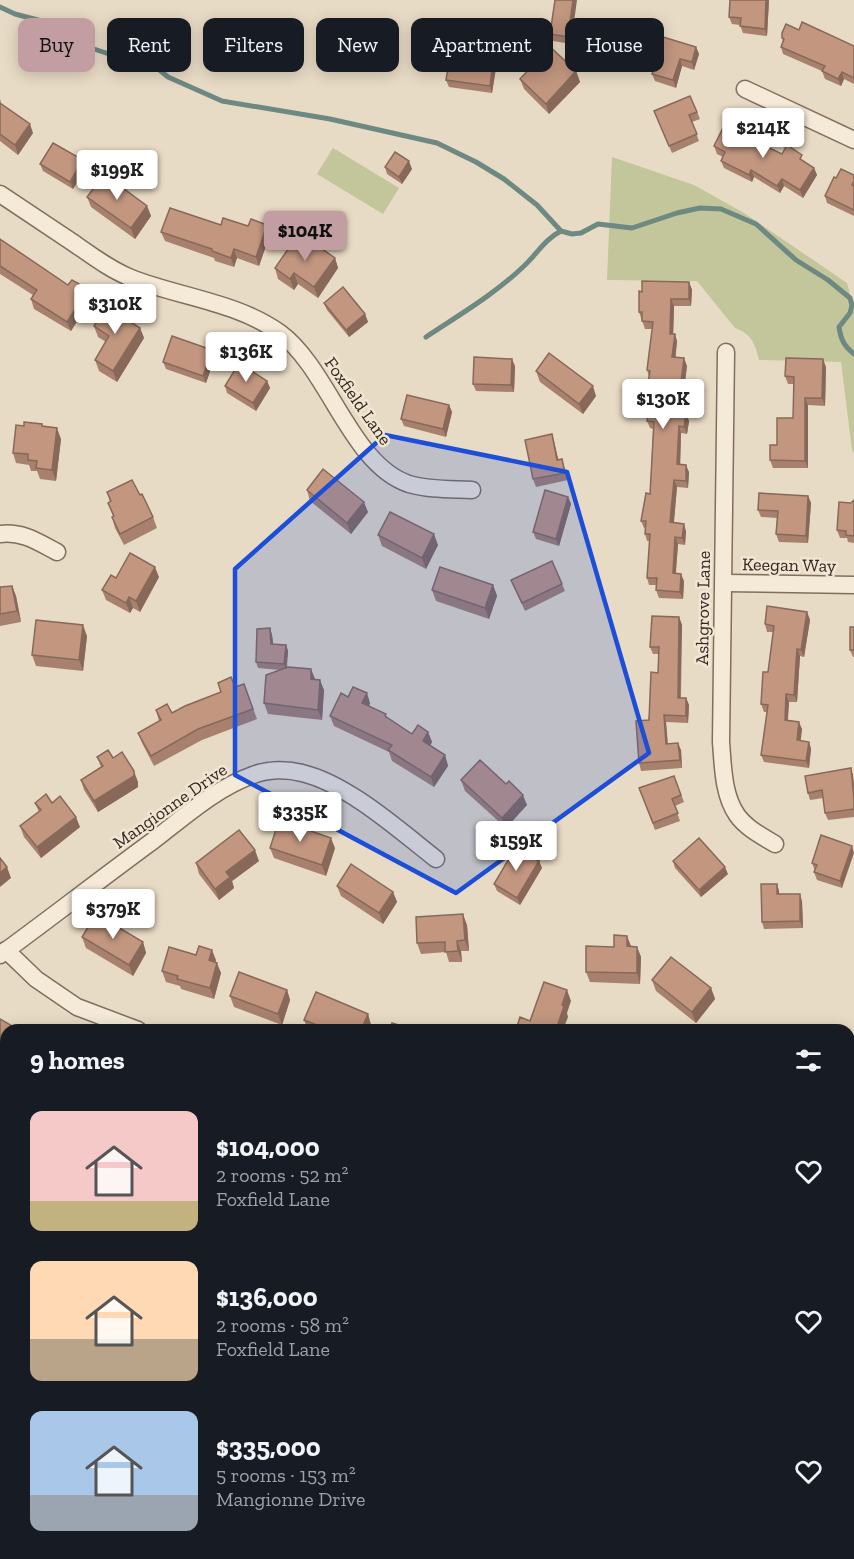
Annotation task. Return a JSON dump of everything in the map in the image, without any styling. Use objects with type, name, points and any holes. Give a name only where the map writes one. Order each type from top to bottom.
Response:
[{"type":"street","points":[[745,89],[854,140]]},
{"type":"street","name":"Foxfield Lane","points":[[0,194],[114,270],[170,291],[255,318],[280,333],[296,347],[362,444],[385,470],[409,483],[429,488],[472,490]]},
{"type":"street","name":"Ashgrove Lane","points":[[726,352],[721,742],[726,786],[738,816],[753,830],[775,844]]},
{"type":"street","points":[[0,534],[12,532],[27,536],[57,552]]},
{"type":"street","name":"Keegan Way","points":[[724,583],[854,585]]},
{"type":"street","name":"Mangionne Drive","points":[[3,953],[201,804],[255,774],[271,771],[303,773],[334,786],[357,800],[436,859]]},
{"type":"street","points":[[3,953],[70,1003],[98,1017],[120,1024]]},
{"type":"highlighted area","points":[[385,435],[567,472],[649,753],[456,893],[235,775],[235,569]]},
{"type":"green space","points":[[333,148],[399,188],[383,214],[317,174]]},
{"type":"green space","points":[[612,157],[694,185],[744,213],[847,283],[854,309],[854,453],[841,362],[759,360],[749,337],[735,328],[697,281],[607,280]]},
{"type":"building","points":[[555,0],[573,0],[571,18],[565,18],[565,36],[553,34]]},
{"type":"building","points":[[730,0],[766,0],[765,29],[740,26],[741,18],[729,17]]},
{"type":"building","points":[[802,22],[854,46],[854,78],[842,72],[838,79],[822,71],[825,66],[781,47],[784,39],[782,33],[786,24],[799,30]]},
{"type":"building","points":[[664,37],[696,47],[692,62],[680,59],[673,80],[652,74],[653,72],[664,72]]},
{"type":"building","points":[[553,49],[565,61],[565,72],[575,72],[546,104],[520,79],[527,72],[553,72]]},
{"type":"building","points":[[447,72],[492,72],[490,86],[446,80]]},
{"type":"building","points":[[690,96],[697,112],[689,115],[697,134],[669,146],[654,111]]},
{"type":"building","points":[[0,103],[30,124],[15,145],[0,134]]},
{"type":"building","points":[[724,126],[782,154],[787,145],[802,155],[800,159],[814,168],[800,190],[782,179],[777,186],[751,170],[749,175],[721,161],[725,152],[714,146]]},
{"type":"building","points":[[53,143],[83,160],[70,182],[40,164]]},
{"type":"building","points":[[395,152],[409,161],[399,177],[385,167]]},
{"type":"building","points":[[841,169],[854,175],[852,185],[854,186],[854,210],[825,196],[834,177],[836,178]]},
{"type":"building","points":[[104,174],[147,206],[131,228],[87,197]]},
{"type":"building","points":[[170,208],[221,225],[223,218],[248,226],[251,219],[267,225],[256,257],[234,249],[231,258],[212,251],[212,249],[161,232]]},
{"type":"building","points":[[0,239],[68,285],[72,280],[88,289],[67,322],[31,299],[37,290],[0,266]]},
{"type":"building","points":[[295,239],[307,246],[311,241],[335,258],[314,287],[294,273],[290,279],[275,268]]},
{"type":"building","points":[[642,281],[689,282],[689,299],[671,299],[670,334],[675,334],[672,357],[684,358],[679,398],[683,398],[681,413],[686,414],[684,427],[679,426],[677,464],[686,465],[686,481],[674,480],[670,522],[684,524],[682,538],[675,537],[673,573],[681,574],[680,592],[656,590],[657,578],[647,578],[650,534],[645,534],[646,521],[641,521],[646,493],[650,494],[654,422],[647,421],[649,408],[644,407],[650,371],[647,370],[653,322],[642,321],[642,312],[639,312],[639,291],[642,292]]},
{"type":"building","points":[[343,287],[365,314],[346,330],[324,303]]},
{"type":"building","points":[[107,304],[114,308],[117,306],[130,314],[126,319],[140,328],[113,371],[95,360],[109,336],[94,326]]},
{"type":"building","points":[[172,336],[212,350],[203,376],[163,362]]},
{"type":"building","points":[[549,353],[593,386],[579,404],[536,371]]},
{"type":"building","points":[[474,357],[512,359],[511,385],[473,384]]},
{"type":"building","points":[[786,358],[823,359],[822,398],[805,398],[805,461],[770,460],[770,445],[777,445],[777,418],[793,418],[794,377],[785,376]]},
{"type":"building","points":[[239,363],[267,381],[253,403],[225,386]]},
{"type":"building","points":[[407,395],[449,405],[443,429],[401,419]]},
{"type":"building","points":[[24,422],[57,428],[52,470],[36,468],[37,461],[28,460],[28,454],[13,453],[16,425],[24,426]]},
{"type":"building","points":[[552,434],[557,460],[562,459],[565,473],[533,479],[525,440]]},
{"type":"building","points":[[323,469],[364,502],[347,523],[307,490]]},
{"type":"building","points":[[132,480],[153,517],[120,534],[112,517],[114,516],[108,503],[111,501],[107,492]]},
{"type":"building","points":[[545,490],[568,497],[556,539],[533,532]]},
{"type":"building","points":[[759,493],[808,496],[806,536],[776,534],[778,511],[758,510]]},
{"type":"building","points":[[854,500],[854,536],[846,535],[846,531],[837,530],[839,502],[851,503]]},
{"type":"building","points":[[390,512],[434,534],[422,558],[378,535]]},
{"type":"building","points":[[130,553],[155,567],[136,601],[129,597],[126,603],[102,590],[111,575],[116,578]]},
{"type":"building","points":[[552,561],[562,584],[522,603],[511,580]]},
{"type":"building","points":[[440,567],[493,585],[485,608],[432,590]]},
{"type":"building","points":[[12,586],[17,611],[0,614],[0,587]]},
{"type":"building","points":[[767,606],[807,612],[801,650],[797,649],[794,695],[786,694],[785,720],[799,722],[797,740],[809,742],[806,761],[761,755],[768,705],[761,704],[763,672],[768,672],[774,626],[765,624]]},
{"type":"building","points":[[652,616],[679,617],[678,698],[686,698],[686,716],[664,715],[666,744],[678,743],[680,760],[639,763],[636,721],[649,720],[651,672],[658,673],[659,647],[650,647]]},
{"type":"building","points":[[36,620],[83,625],[79,660],[32,655]]},
{"type":"building","points":[[850,627],[854,627],[854,650],[850,650]]},
{"type":"building","points":[[270,628],[271,644],[286,645],[284,664],[256,662],[257,629]]},
{"type":"building","points":[[288,667],[311,669],[311,679],[320,680],[318,710],[264,703],[266,675]]},
{"type":"building","points":[[231,677],[235,687],[244,684],[253,709],[198,729],[151,756],[138,733],[161,720],[156,710],[167,704],[172,713],[221,692],[218,683]]},
{"type":"building","points":[[353,687],[367,693],[362,703],[386,714],[385,716],[412,734],[418,725],[428,732],[423,741],[445,755],[431,777],[388,750],[392,745],[330,716],[341,693],[348,697]]},
{"type":"building","points":[[108,750],[113,758],[122,752],[134,771],[134,776],[94,801],[81,780],[103,766],[97,757]]},
{"type":"building","points":[[480,760],[506,784],[509,781],[523,795],[502,818],[461,780]]},
{"type":"building","points":[[851,768],[854,809],[825,813],[822,790],[808,793],[805,776]]},
{"type":"building","points":[[674,776],[681,795],[672,799],[678,813],[653,823],[639,788]]},
{"type":"building","points":[[46,794],[52,803],[60,796],[76,817],[37,847],[20,826],[41,810],[35,803]]},
{"type":"building","points":[[279,820],[331,838],[322,865],[270,848]]},
{"type":"building","points":[[239,830],[255,850],[226,872],[230,877],[215,889],[196,863]]},
{"type":"building","points":[[821,835],[852,846],[840,881],[814,872],[817,865],[812,863]]},
{"type":"building","points":[[699,838],[725,867],[699,890],[673,861]]},
{"type":"building","points":[[516,847],[539,861],[517,898],[494,884]]},
{"type":"building","points":[[0,858],[7,867],[0,873]]},
{"type":"building","points":[[351,864],[393,892],[379,913],[337,886]]},
{"type":"building","points":[[761,884],[777,884],[777,894],[800,894],[800,921],[762,922]]},
{"type":"building","points":[[96,914],[143,942],[129,965],[82,937]]},
{"type":"building","points":[[463,914],[465,940],[457,941],[458,951],[445,952],[445,942],[417,943],[416,917]]},
{"type":"building","points":[[614,935],[627,936],[627,946],[637,947],[637,973],[586,972],[586,946],[614,947]]},
{"type":"building","points":[[199,946],[212,950],[209,960],[217,963],[210,988],[177,979],[178,976],[162,971],[169,947],[196,955]]},
{"type":"building","points":[[671,957],[711,988],[692,1012],[652,980]]},
{"type":"building","points":[[239,972],[287,990],[278,1014],[230,996]]},
{"type":"building","points":[[544,982],[567,990],[558,1024],[518,1024],[520,1017],[530,1021]]},
{"type":"building","points":[[316,992],[368,1014],[364,1024],[314,1024],[304,1020]]},
{"type":"waterway","points":[[0,7],[15,14],[53,24],[88,47],[106,53],[145,58],[168,77],[222,101],[330,119],[437,143],[504,179],[537,205],[561,231],[572,234],[581,233],[598,224],[632,228],[700,208],[721,209],[756,224],[796,260],[828,280],[850,298],[852,305],[850,313],[839,327],[844,342],[854,354]]},
{"type":"waterway","points":[[426,337],[501,286],[524,266],[550,238],[561,231]]}]
